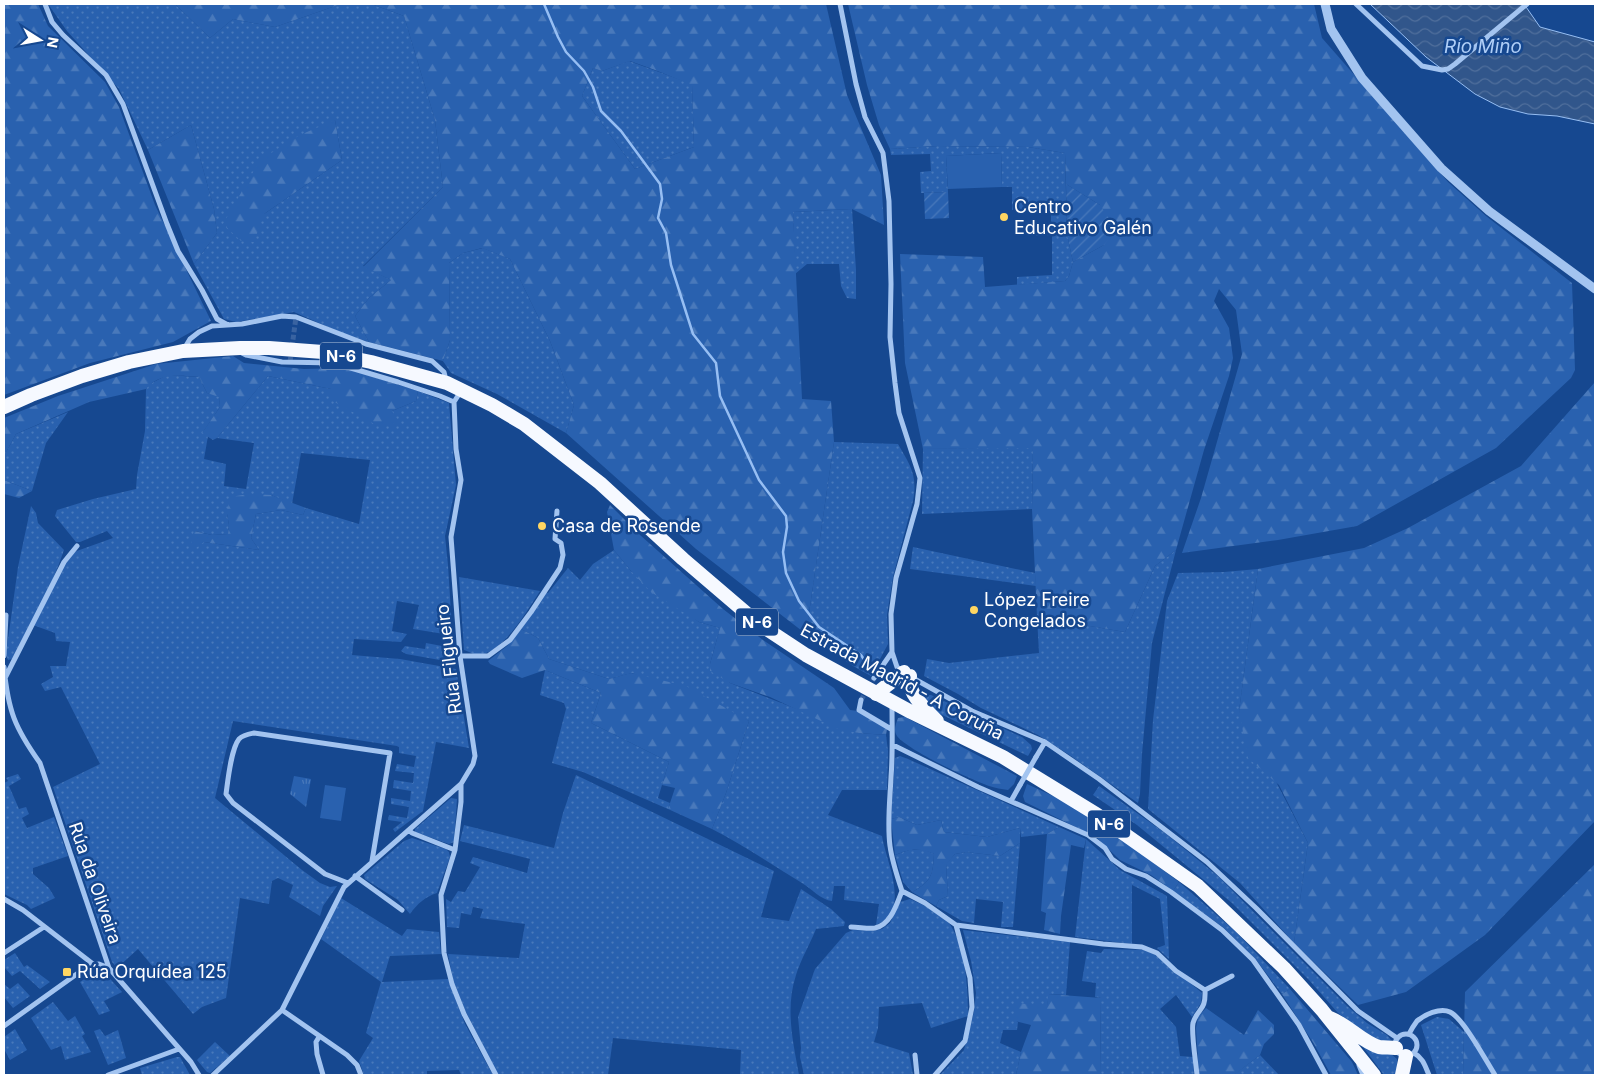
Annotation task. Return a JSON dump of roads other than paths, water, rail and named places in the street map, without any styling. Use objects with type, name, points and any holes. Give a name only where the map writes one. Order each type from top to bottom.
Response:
[{"type":"highway","name":"Estrada Madrid - A Coruña","points":[[4,407],[82,376],[129,362],[183,351],[231,348],[269,348],[323,352],[371,362],[447,383],[458,396],[492,405],[524,424],[593,477],[683,559],[759,624],[806,656],[876,694],[1003,757],[1058,790],[1198,886],[1284,968],[1328,1017],[1374,1075]]},
{"type":"highway","points":[[876,694],[907,674],[910,688],[922,705],[943,727]]},
{"type":"highway","points":[[1328,1017],[1341,1022],[1374,1045],[1382,1048],[1403,1049],[1402,1075]]},
{"type":"street","points":[[45,4],[52,22],[62,35],[106,76],[123,104],[166,224],[178,251],[217,319],[228,325]]},
{"type":"street","points":[[840,4],[856,84],[865,117],[882,153],[889,200],[890,337],[894,383],[899,413],[920,478],[917,504],[896,578],[891,614],[892,652],[897,667],[972,711],[1045,742],[1100,779],[1207,862],[1256,908],[1358,1011],[1403,1049],[1419,1056],[1429,1075]]},
{"type":"street","points":[[1325,4],[1331,29],[1362,78],[1441,168],[1489,211],[1595,289]]},
{"type":"street","points":[[1356,4],[1422,66],[1434,69],[1448,69],[1527,4]]},
{"type":"street","points":[[183,351],[190,339],[212,326],[255,322],[282,316],[296,317],[366,344],[432,361],[444,372],[447,383]]},
{"type":"street","points":[[231,348],[246,355],[282,362],[334,363],[423,390],[458,396]]},
{"type":"street","name":"Rúa Filgueiro","points":[[213,1075],[282,1010],[336,900],[348,883],[460,784],[473,764],[475,756],[460,656],[451,538],[461,480],[456,449],[458,396]]},
{"type":"street","points":[[460,656],[488,656],[496,652],[510,640],[531,612],[560,568],[563,556],[561,543],[555,539],[557,511]]},
{"type":"street","points":[[5,678],[64,562],[77,546]]},
{"type":"street","points":[[4,656],[6,615]]},
{"type":"street","points":[[874,678],[892,652]]},
{"type":"street","name":"Rúa da Oliveira","points":[[4,667],[6,703],[25,742],[40,763],[109,968],[191,1062],[199,1075]]},
{"type":"street","points":[[861,700],[859,710],[891,730]]},
{"type":"street","points":[[852,927],[876,928],[886,923],[902,891],[890,847],[889,832],[888,801],[893,745],[891,730],[892,702]]},
{"type":"street","points":[[348,883],[324,874],[233,803],[226,794],[235,748],[239,739],[244,735],[254,733],[390,753],[372,862]]},
{"type":"street","points":[[1011,801],[1045,742]]},
{"type":"street","points":[[893,745],[978,787],[1088,835],[1105,848],[1112,859],[1126,869],[1146,876],[1222,930],[1254,960],[1299,1025],[1326,1075]]},
{"type":"street","points":[[460,784],[461,802],[455,850],[441,895],[444,953],[452,984],[464,1014],[496,1075]]},
{"type":"street","points":[[409,830],[412,834],[455,850]]},
{"type":"street","points":[[355,876],[402,910]]},
{"type":"street","points":[[902,891],[925,903],[956,925],[1103,944],[1142,947],[1157,952],[1176,971],[1205,990]]},
{"type":"street","points":[[4,899],[22,910],[93,964]]},
{"type":"street","points":[[935,1075],[965,1041],[972,1008],[970,978],[956,925]]},
{"type":"street","points":[[4,953],[44,927]]},
{"type":"street","points":[[4,1026],[93,964],[103,964],[109,968]]},
{"type":"street","points":[[1205,990],[1232,976]]},
{"type":"street","points":[[1197,1075],[1193,1025],[1204,1007],[1205,990]]},
{"type":"street","points":[[282,1010],[346,1055],[357,1065],[361,1075]]},
{"type":"street","points":[[1409,1034],[1417,1022],[1428,1014],[1440,1011],[1450,1012],[1464,1026],[1495,1075]]},
{"type":"street","points":[[1409,1034],[1417,1044],[1403,1049],[1402,1035],[1409,1034]]},
{"type":"street","points":[[319,1037],[316,1042],[316,1048],[323,1075]]},
{"type":"street","points":[[108,1075],[179,1048]]},
{"type":"street","points":[[1352,1048],[1363,1075]]},
{"type":"street","points":[[915,1055],[917,1075]]},
{"type":"water","name":"Río Miño","points":[[1370,4],[1524,4],[1540,27],[1595,42],[1595,124],[1557,116],[1528,114],[1500,107],[1475,94],[1426,57]]},
{"type":"waterway","points":[[544,4],[566,52],[584,71],[593,87],[601,111],[621,131],[660,184],[662,199],[658,218],[666,233],[671,265],[693,334],[716,363],[720,396],[759,480],[786,516],[787,527],[783,552],[786,573],[799,601],[819,627],[861,655],[867,664]]},
{"type":"tunnel","points":[[290,362],[296,317]]},
{"type":"tunnel","points":[[861,700],[874,678]]},
{"type":"place","name":"Centro Educativo Galén","points":[[1004,217]]},
{"type":"place","name":"Casa de Rosende","points":[[542,526]]},
{"type":"place","name":"López Freire Congelados","points":[[974,610]]},
{"type":"place","name":"Rúa Orquídea 125","points":[[67,972]]}]
